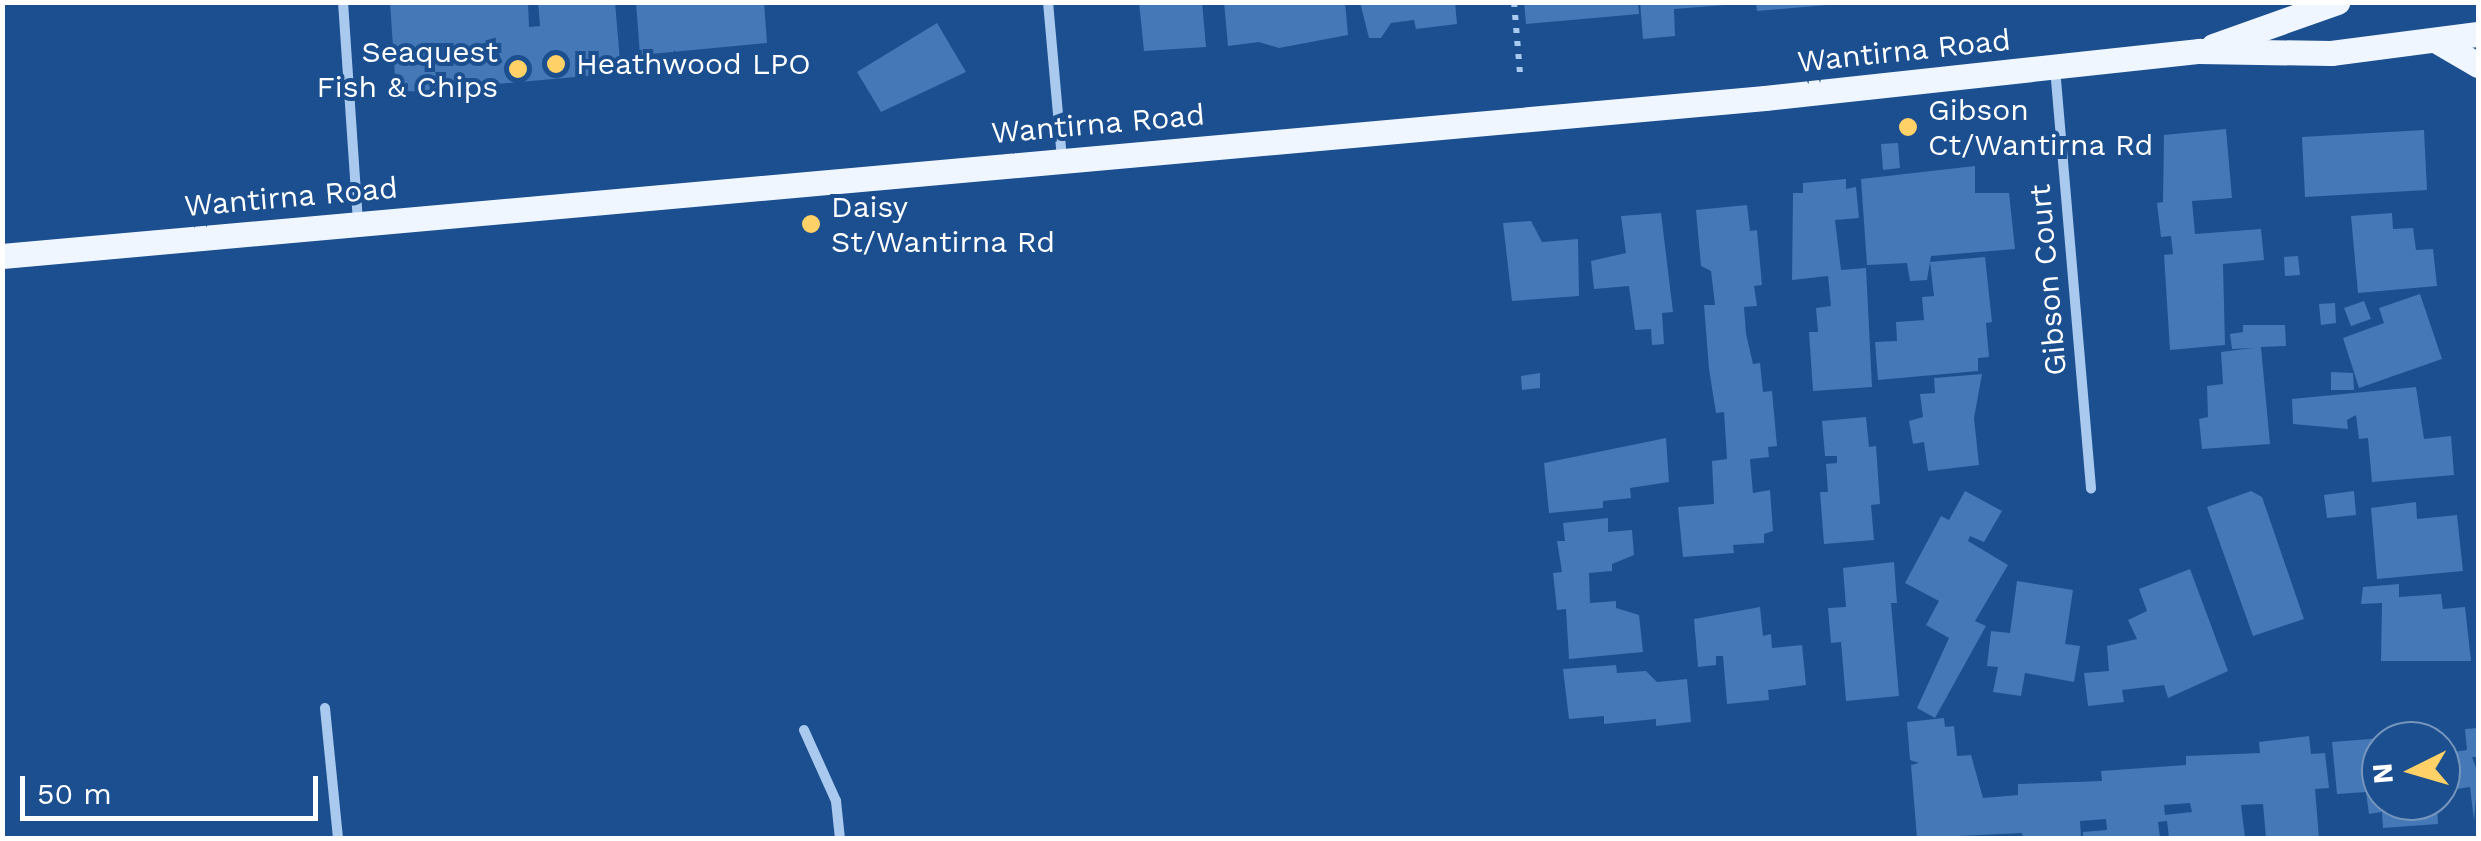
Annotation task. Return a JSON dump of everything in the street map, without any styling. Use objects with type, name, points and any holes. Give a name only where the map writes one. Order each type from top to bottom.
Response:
[{"type":"main road","name":"Wantirna Road","points":[[2199,51],[2337,2]]},
{"type":"main road","name":"Wantirna Road","points":[[2,256],[2055,68],[2199,51],[2331,53],[2478,34]]},
{"type":"main road","points":[[2435,40],[2478,65]]},
{"type":"street","points":[[343,2],[358,222]]},
{"type":"street","points":[[1048,2],[1062,160]]},
{"type":"street","name":"Gibson Court","points":[[2055,68],[2091,488]]},
{"type":"street","points":[[325,708],[338,838]]},
{"type":"street","points":[[804,730],[836,801],[840,838]]},
{"type":"path","points":[[1514,2],[1520,73]]},
{"type":"building","points":[[390,2],[528,3],[529,27],[540,26],[538,2],[615,2],[621,73],[396,93]]},
{"type":"building","points":[[636,2],[764,2],[767,43],[640,55]]},
{"type":"building","points":[[1139,2],[1202,2],[1206,47],[1144,51]]},
{"type":"building","points":[[1224,2],[1345,2],[1348,35],[1279,48],[1259,42],[1228,46]]},
{"type":"building","points":[[1360,2],[1455,2],[1457,24],[1416,29],[1414,20],[1391,23],[1381,38],[1369,38]]},
{"type":"building","points":[[1524,2],[1638,2],[1639,14],[1526,24]]},
{"type":"building","points":[[1640,2],[1725,5],[1674,9],[1675,36],[1643,39]]},
{"type":"building","points":[[1756,2],[1827,2],[1827,5],[1757,11]]},
{"type":"building","points":[[937,23],[966,72],[881,112],[857,72]]},
{"type":"building","points":[[2226,129],[2232,198],[2192,201],[2195,234],[2261,229],[2264,260],[2223,264],[2225,345],[2170,350],[2164,255],[2173,254],[2171,236],[2161,237],[2157,203],[2163,202],[2164,135]]},
{"type":"building","points":[[2424,130],[2427,190],[2305,197],[2302,137]]},
{"type":"building","points":[[1898,143],[1900,168],[1883,170],[1881,144]]},
{"type":"building","points":[[1975,166],[1975,193],[2009,193],[2015,249],[1931,256],[1927,280],[1910,281],[1907,263],[1867,265],[1861,179]]},
{"type":"building","points":[[1846,179],[1846,189],[1856,187],[1859,218],[1835,220],[1841,270],[1866,268],[1872,387],[1813,391],[1809,332],[1818,332],[1816,308],[1831,306],[1828,276],[1792,280],[1793,193],[1803,193],[1803,183]]},
{"type":"building","points":[[1747,205],[1750,231],[1757,230],[1762,285],[1754,286],[1757,306],[1744,307],[1746,334],[1753,364],[1760,363],[1763,392],[1772,391],[1777,446],[1768,447],[1769,457],[1750,459],[1753,493],[1770,490],[1773,531],[1764,534],[1764,543],[1733,545],[1734,553],[1683,557],[1678,507],[1714,504],[1712,461],[1727,459],[1724,412],[1716,413],[1709,369],[1704,305],[1715,305],[1711,271],[1701,266],[1696,210]]},
{"type":"building","points":[[1661,213],[1673,312],[1662,313],[1664,344],[1652,345],[1651,329],[1635,330],[1629,286],[1594,289],[1591,261],[1626,253],[1621,216]]},
{"type":"building","points":[[2392,213],[2393,229],[2413,228],[2416,250],[2433,249],[2437,286],[2358,293],[2351,216]]},
{"type":"building","points":[[1531,221],[1542,242],[1578,239],[1579,296],[1512,301],[1503,223]]},
{"type":"building","points":[[2298,256],[2300,275],[2285,276],[2284,257]]},
{"type":"building","points":[[1985,257],[1992,322],[1986,323],[1989,357],[1978,358],[1978,371],[1878,380],[1875,342],[1897,341],[1896,322],[1924,320],[1922,297],[1934,296],[1930,262]]},
{"type":"building","points":[[2420,294],[2442,359],[2359,388],[2343,338],[2384,323],[2379,308]]},
{"type":"building","points":[[2364,301],[2371,319],[2351,326],[2344,308]]},
{"type":"building","points":[[2335,303],[2336,323],[2321,325],[2319,304]]},
{"type":"building","points":[[2243,325],[2285,325],[2286,346],[2261,347],[2270,444],[2202,449],[2199,419],[2208,417],[2207,386],[2223,384],[2221,352],[2254,348],[2232,349],[2230,334],[2243,332]]},
{"type":"building","points":[[2331,372],[2353,373],[2354,390],[2331,390]]},
{"type":"building","points":[[1540,373],[1540,388],[1522,390],[1521,376]]},
{"type":"building","points":[[1982,374],[1974,418],[1979,465],[1928,471],[1924,442],[1913,444],[1909,421],[1923,417],[1920,394],[1935,393],[1934,378]]},
{"type":"building","points":[[2416,387],[2424,439],[2451,436],[2454,475],[2372,482],[2368,438],[2359,439],[2356,415],[2347,420],[2348,429],[2293,424],[2292,399]]},
{"type":"building","points":[[1866,417],[1869,447],[1876,446],[1880,504],[1871,505],[1874,540],[1824,544],[1820,492],[1828,492],[1826,464],[1837,463],[1837,456],[1825,456],[1822,421]]},
{"type":"building","points":[[1666,438],[1669,482],[1630,488],[1631,498],[1603,501],[1603,508],[1549,513],[1544,463]]},
{"type":"building","points":[[1965,491],[2002,511],[1984,542],[1970,536],[1968,541],[2008,565],[1975,621],[1986,626],[1935,718],[1917,708],[1949,638],[1926,625],[1939,601],[1905,583],[1941,516],[1949,520]]},
{"type":"building","points":[[2251,491],[2262,497],[2304,619],[2253,636],[2207,507]]},
{"type":"building","points":[[2354,491],[2356,515],[2327,518],[2324,495]]},
{"type":"building","points":[[2416,502],[2417,519],[2457,515],[2463,571],[2377,579],[2371,508]]},
{"type":"building","points":[[1608,518],[1608,532],[1632,530],[1634,555],[1612,564],[1612,571],[1589,573],[1590,603],[1616,601],[1616,608],[1639,615],[1643,652],[1569,659],[1566,609],[1557,610],[1553,573],[1562,572],[1557,541],[1565,541],[1563,523]]},
{"type":"building","points":[[1894,562],[1897,603],[1891,603],[1899,696],[1846,701],[1841,642],[1831,643],[1828,608],[1846,607],[1843,568]]},
{"type":"building","points":[[2190,569],[2228,671],[2168,698],[2164,685],[2122,690],[2124,702],[2088,706],[2084,673],[2109,671],[2107,646],[2137,639],[2128,620],[2147,611],[2139,589]]},
{"type":"building","points":[[2017,581],[2073,590],[2065,644],[2080,646],[2074,682],[2025,673],[2021,696],[1993,692],[1998,667],[1987,666],[1991,631],[2010,633]]},
{"type":"building","points":[[2399,584],[2399,597],[2441,594],[2443,609],[2465,607],[2471,661],[2381,661],[2382,603],[2361,604],[2363,587]]},
{"type":"building","points":[[1760,607],[1763,636],[1771,634],[1772,648],[1802,645],[1806,685],[1768,690],[1769,700],[1727,704],[1723,656],[1716,656],[1716,665],[1698,667],[1694,619]]},
{"type":"building","points":[[1616,665],[1617,673],[1646,671],[1657,682],[1687,679],[1691,722],[1656,726],[1656,719],[1604,724],[1604,716],[1569,719],[1563,669]]},
{"type":"building","points":[[1944,718],[1945,727],[1954,726],[1957,756],[1971,755],[1983,798],[2018,795],[2018,784],[2102,781],[2101,771],[2186,765],[2186,756],[2260,753],[2259,742],[2309,736],[2311,754],[2325,753],[2329,788],[2315,789],[2319,838],[2266,838],[2263,804],[2241,805],[2245,838],[2169,838],[2167,821],[2158,822],[2160,838],[2083,838],[2083,832],[2107,830],[2106,819],[2080,821],[2081,836],[2074,838],[2023,838],[2022,833],[1917,838],[1911,765],[1919,763],[1910,760],[1907,722]],"holes":[[[2190,803],[2192,812],[2165,815],[2164,805]]]},
{"type":"building","points":[[2478,728],[2478,757],[2472,757],[2478,773],[2474,821],[2470,787],[2461,788],[2461,751],[2467,750],[2465,729]]},
{"type":"building","points":[[2361,740],[2361,792],[2337,794],[2332,742]]},
{"type":"building","points":[[2383,821],[2438,821],[2438,824],[2383,828]]},
{"type":"place","name":"Heathwood LPO","points":[[556,64]]},
{"type":"place","name":"Seaquest Fish & Chips","points":[[518,69]]},
{"type":"place","name":"Gibson Ct/Wantirna Rd","points":[[1908,127]]},
{"type":"place","name":"Daisy St/Wantirna Rd","points":[[811,224]]}]
